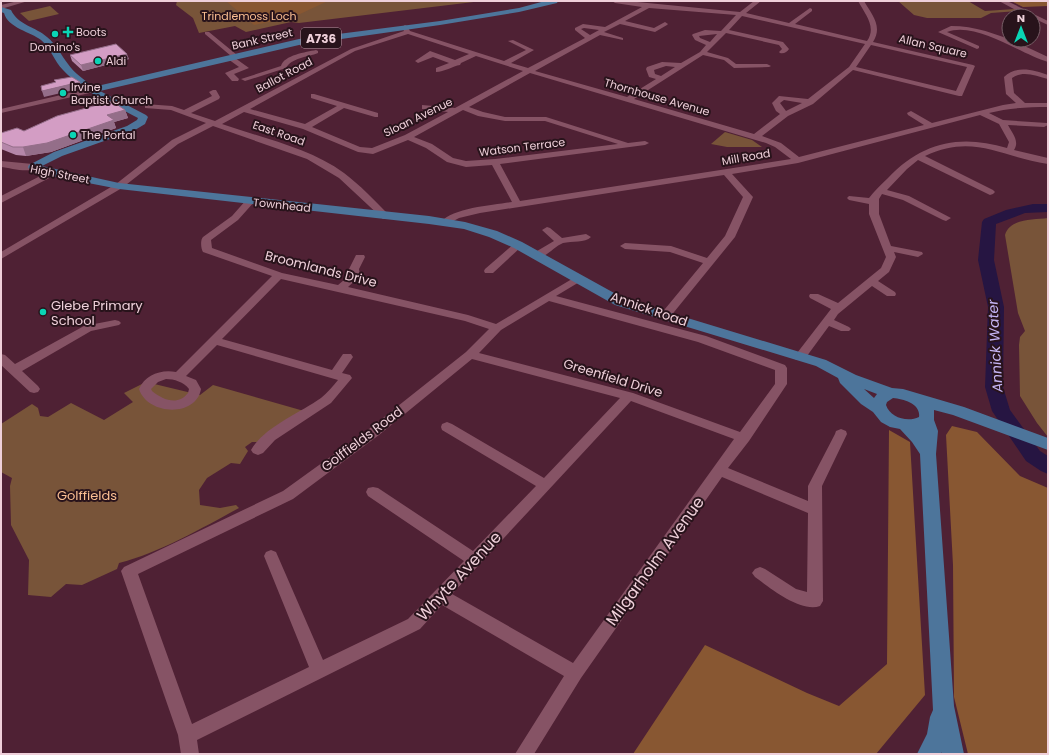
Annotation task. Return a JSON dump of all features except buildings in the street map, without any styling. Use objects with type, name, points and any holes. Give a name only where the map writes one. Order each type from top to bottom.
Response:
[{"type":"main road","name":"Bank Street","points":[[91,90],[299,42],[406,29],[519,10],[554,1]]},
{"type":"main road","points":[[5,8],[9,16],[20,26],[44,38],[55,50],[65,67],[91,90],[138,113],[143,117],[142,120],[126,130],[58,154],[33,167]]},
{"type":"main road","name":"High Street","points":[[33,167],[52,173],[119,186]]},
{"type":"main road","name":"Townhead","points":[[119,186],[386,217],[446,222]]},
{"type":"main road","name":"Annick Road","points":[[446,222],[480,229],[518,245],[620,302],[670,310],[826,365],[866,385],[891,393]]},
{"type":"main road","name":"Annick Road","points":[[838,372],[866,400],[878,409]]},
{"type":"main road","points":[[958,411],[936,413],[926,418],[919,424],[905,425],[889,420],[878,409],[878,400],[882,395],[891,393],[905,394],[958,411],[1048,444]]},
{"type":"main road","points":[[915,398],[926,410],[926,418],[930,432],[928,454],[943,706],[953,754]]},
{"type":"main road","points":[[905,425],[918,438],[928,454]]},
{"type":"main road","points":[[928,754],[938,737],[943,706]]},
{"type":"street","points":[[5,8],[25,1]]},
{"type":"street","points":[[615,1],[649,6],[741,14],[870,42]]},
{"type":"street","name":"Sloan Avenue","points":[[242,110],[306,127],[358,149],[373,151],[408,137],[459,109],[483,93],[529,71],[658,1]]},
{"type":"street","points":[[628,100],[702,53],[741,14],[758,1]]},
{"type":"street","points":[[756,137],[785,114],[810,102],[852,68],[873,37],[875,26],[861,1]]},
{"type":"street","points":[[1002,1],[1016,8]]},
{"type":"street","points":[[790,24],[810,10]]},
{"type":"street","points":[[619,22],[655,30],[665,24]]},
{"type":"street","points":[[589,38],[577,29],[583,26],[607,29]]},
{"type":"street","points":[[977,47],[941,32],[945,29],[972,28],[1048,60]]},
{"type":"street","name":"Thornhouse Avenue","points":[[406,29],[475,54],[529,71],[756,137],[778,145],[798,160]]},
{"type":"street","name":"Ballot Road","points":[[1,256],[119,186],[165,148],[242,110],[353,50],[406,29]]},
{"type":"street","points":[[710,44],[697,39],[695,36],[700,33],[724,32],[757,37],[781,43],[786,48],[782,52]]},
{"type":"street","points":[[207,33],[245,68],[230,73],[235,79]]},
{"type":"street","points":[[599,33],[622,39]]},
{"type":"street","points":[[752,44],[757,37]]},
{"type":"street","points":[[505,63],[531,50],[511,41]]},
{"type":"street","name":"Allan Square","points":[[852,68],[959,94],[971,66],[870,42]]},
{"type":"street","points":[[289,71],[285,63],[316,52]]},
{"type":"street","points":[[702,53],[726,58],[734,66],[767,66]]},
{"type":"street","points":[[446,66],[421,60],[431,54],[463,66]]},
{"type":"street","points":[[438,70],[475,54]]},
{"type":"street","points":[[662,79],[652,75],[650,69],[655,65],[668,64],[683,66]]},
{"type":"street","points":[[244,78],[289,71],[305,77]]},
{"type":"street","points":[[1024,105],[1010,94],[1008,77],[1012,74],[1024,71],[1034,72],[1048,77]]},
{"type":"street","name":"Bank Street","points":[[1,111],[91,90]]},
{"type":"street","points":[[184,114],[216,97],[213,92]]},
{"type":"street","points":[[314,96],[374,115]]},
{"type":"street","points":[[785,114],[779,109],[776,103],[782,98],[810,102]]},
{"type":"street","points":[[306,127],[344,105]]},
{"type":"street","name":"Mill Road","points":[[446,222],[452,218],[467,213],[517,204],[727,173],[798,160],[1003,107],[1024,105],[1047,106]]},
{"type":"street","name":"East Road","points":[[148,106],[172,108],[184,114],[310,157],[342,176],[386,217]]},
{"type":"street","points":[[425,107],[459,109],[505,119],[546,119],[629,145]]},
{"type":"street","points":[[911,113],[932,126]]},
{"type":"street","points":[[982,113],[1002,122],[1044,125]]},
{"type":"street","points":[[1002,122],[1013,142],[1013,146],[1009,152]]},
{"type":"street","points":[[589,150],[594,134]]},
{"type":"street","name":"Watson Terrace","points":[[408,137],[429,146],[450,160],[466,164],[495,162],[645,143]]},
{"type":"street","points":[[800,357],[827,321],[839,308],[884,270],[891,257],[874,214],[874,198],[913,160],[948,146],[962,143],[986,145],[1048,161]]},
{"type":"street","points":[[919,157],[990,192]]},
{"type":"street","points":[[495,162],[517,204]]},
{"type":"street","name":"High Street","points":[[1,164],[33,167]]},
{"type":"street","points":[[1,200],[52,173]]},
{"type":"street","points":[[670,310],[730,237],[748,198],[727,173]]},
{"type":"street","points":[[1,190],[13,195]]},
{"type":"street","points":[[880,191],[906,198],[946,218]]},
{"type":"street","points":[[852,198],[874,202]]},
{"type":"street","name":"Broomlands Drive","points":[[250,201],[235,218],[206,239],[207,250],[279,275],[468,318],[497,328]]},
{"type":"street","points":[[547,230],[560,241]]},
{"type":"street","points":[[536,256],[560,241],[586,237]]},
{"type":"street","points":[[489,271],[518,245]]},
{"type":"street","points":[[625,246],[671,249],[709,262]]},
{"type":"street","points":[[888,248],[918,254]]},
{"type":"street","points":[[340,289],[355,276],[354,268],[360,257]]},
{"type":"street","points":[[178,377],[279,275]]},
{"type":"street","name":"Golffields Road","points":[[187,735],[129,571],[288,495],[374,432],[470,355],[497,328],[577,279]]},
{"type":"street","points":[[871,281],[891,294]]},
{"type":"street","points":[[814,296],[839,308]]},
{"type":"street","name":"Annick Road","points":[[547,297],[702,339],[781,368]]},
{"type":"street","points":[[827,321],[845,329]]},
{"type":"street","points":[[14,370],[88,328],[115,323]]},
{"type":"street","points":[[214,340],[346,378],[327,400],[270,437],[258,450]]},
{"type":"street","name":"Greenfield Drive","points":[[470,355],[628,396],[744,438]]},
{"type":"street","points":[[334,375],[347,357]]},
{"type":"street","points":[[1,358],[34,389]]},
{"type":"street","name":"Milgarholm Avenue","points":[[524,754],[575,673],[721,471],[781,384],[781,368]]},
{"type":"street","name":"Whyte Avenue","points":[[187,735],[414,624],[628,396]]},
{"type":"street","points":[[447,427],[545,485]]},
{"type":"street","points":[[760,573],[792,595],[815,601],[816,486],[841,434]]},
{"type":"street","points":[[721,471],[815,510]]},
{"type":"street","points":[[374,492],[475,560]]},
{"type":"street","points":[[272,556],[319,671]]},
{"type":"street","points":[[441,596],[575,673]]},
{"type":"street","points":[[187,735],[190,754]]},
{"type":"green space","name":"Trindlemoss Loch","points":[[177,1],[482,1],[299,23],[291,22],[246,32],[235,26],[199,33],[193,18],[176,5]]},
{"type":"green space","points":[[226,1],[328,1],[300,14],[282,15],[279,20],[254,25]]},
{"type":"green space","points":[[898,1],[968,1],[985,11],[1001,10],[1001,12],[991,13],[981,18],[927,18],[914,15]]},
{"type":"green space","points":[[1011,1],[1046,1],[1048,2],[1048,6],[1023,7]]},
{"type":"green space","points":[[50,6],[59,14],[29,21],[20,13]]},
{"type":"green space","points":[[725,132],[752,140],[762,147],[727,147],[711,144]]},
{"type":"green space","points":[[1048,218],[1048,437],[1020,396],[1019,345],[1020,337],[1025,331],[1018,313],[1005,235],[1012,225],[1017,223]]},
{"type":"green space","name":"Golffields","points":[[146,382],[200,395],[213,385],[304,411],[257,442],[252,442],[245,447],[248,451],[240,464],[231,463],[207,478],[199,490],[200,505],[220,508],[236,505],[239,508],[195,532],[165,546],[134,559],[119,563],[117,569],[82,585],[66,584],[51,597],[28,595],[29,560],[11,525],[10,486],[12,478],[1,472],[1,424],[32,404],[38,408],[40,416],[48,417],[71,403],[104,420],[133,402],[124,393]]},
{"type":"green space","points":[[952,426],[977,432],[1020,476],[1048,488],[1048,754],[968,754],[954,697],[953,565],[946,435]]},
{"type":"green space","points":[[889,430],[910,442],[925,695],[876,754],[633,754],[705,645],[807,693],[839,706],[887,664]]},
{"type":"waterway","name":"Annick Water","points":[[1048,208],[1025,209],[989,222],[986,260],[996,307],[994,387],[1001,411],[1033,456],[1048,466]]},
{"type":"place","name":"Boots","points":[[68,32]]},
{"type":"place","name":"Domino's","points":[[55,34]]},
{"type":"place","name":"Aldi","points":[[98,61]]},
{"type":"place","name":"Irvine Baptist Church","points":[[63,93]]},
{"type":"place","name":"The Portal","points":[[73,135]]},
{"type":"place","name":"Glebe Primary School","points":[[43,312]]}]
